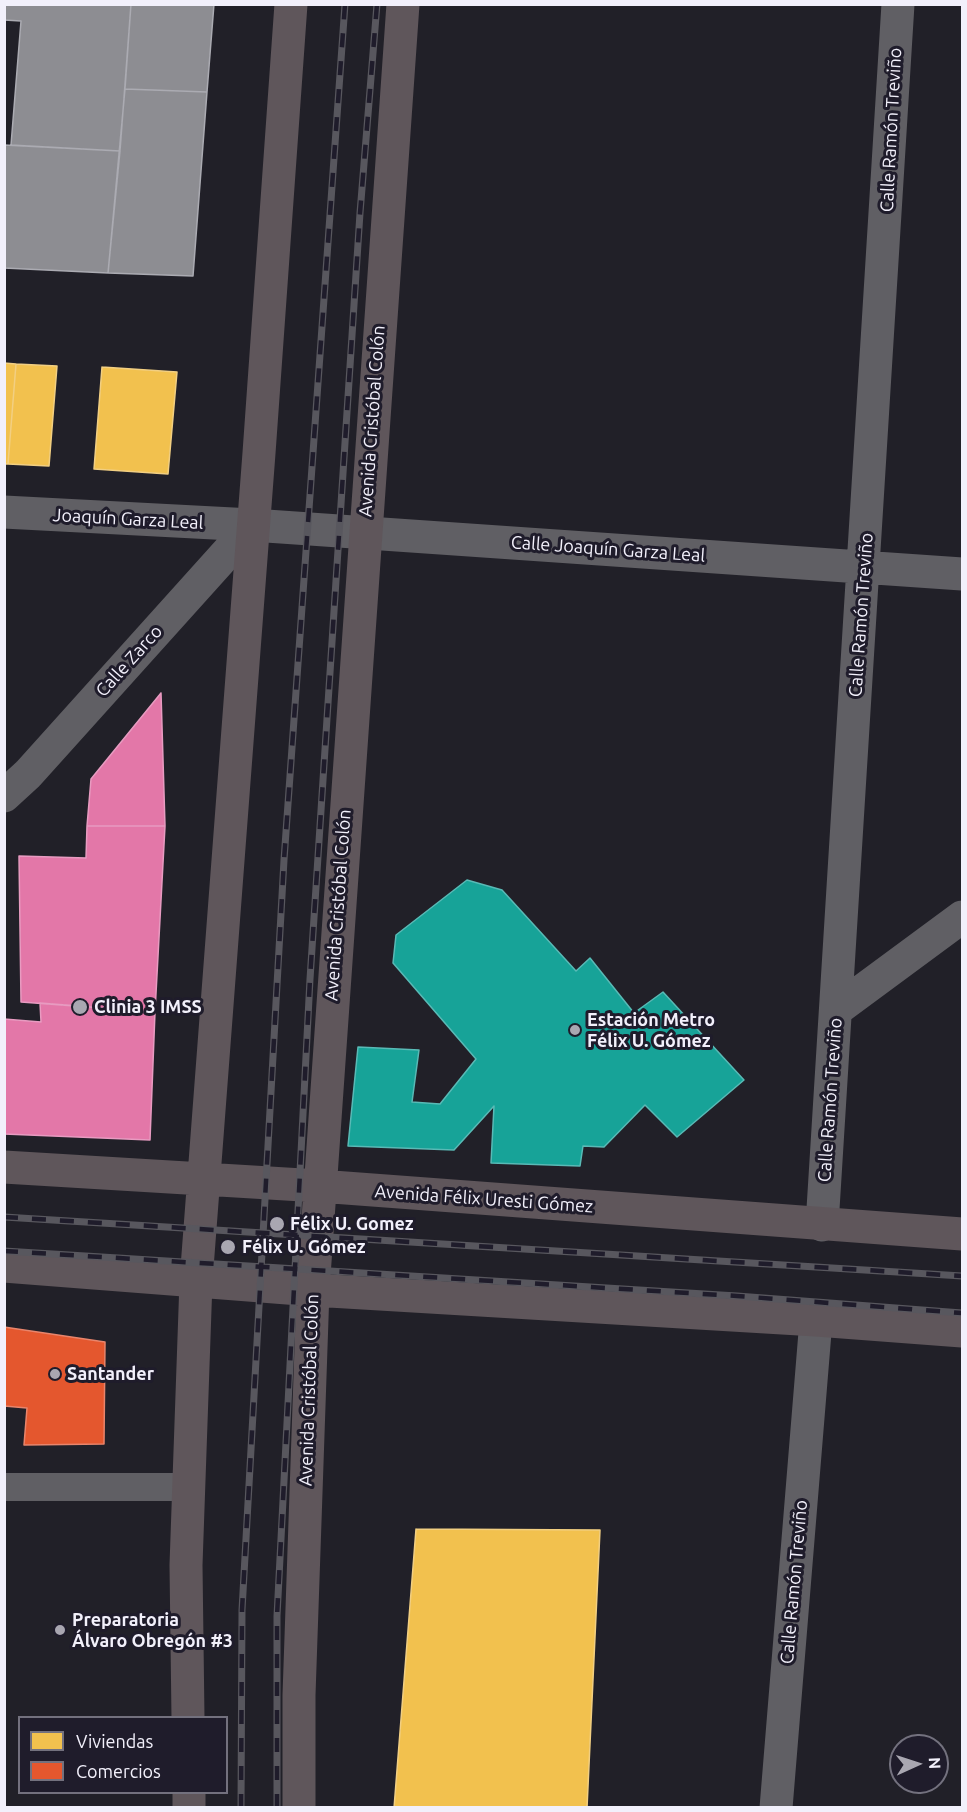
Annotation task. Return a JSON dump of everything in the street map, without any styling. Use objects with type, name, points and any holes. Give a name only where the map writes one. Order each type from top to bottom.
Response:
[{"type":"main road","points":[[188,1716],[188,1487],[202,1178],[291,4]]},
{"type":"main road","name":"Avenida Cristóbal Colón","points":[[299,1808],[299,1695],[313,1290],[364,533],[403,4]]},
{"type":"main road","name":"Avenida Félix Uresti Gómez","points":[[4,1167],[319,1186],[963,1234]]},
{"type":"main road","points":[[4,1266],[313,1290],[963,1331]]},
{"type":"street","name":"Calle Ramón Treviño","points":[[822,1225],[898,4]]},
{"type":"street","name":"Joaquín Garza Leal","points":[[4,512],[252,525]]},
{"type":"street","name":"Calle Joaquín Garza Leal","points":[[252,525],[963,574]]},
{"type":"street","name":"Calle Zarco","points":[[4,796],[27,774],[252,525]]},
{"type":"street","points":[[836,1010],[963,917]]},
{"type":"street","name":"Calle Ramón Treviño","points":[[776,1808],[816,1320]]},
{"type":"lane","points":[[4,1487],[188,1487]]},
{"type":"building: Viviendas","points":[[4,363],[16,364],[8,464],[4,464]]},
{"type":"building: Viviendas","points":[[16,364],[57,366],[49,466],[8,464]]},
{"type":"building: Viviendas","points":[[102,367],[177,372],[168,474],[94,469]]},
{"type":"building: Viviendas","points":[[416,1529],[600,1530],[587,1808],[394,1808]]},
{"type":"building: Comercios","name":"Santander","points":[[4,1327],[105,1342],[104,1444],[24,1445],[27,1408],[4,1406]]},
{"type":"building: Salud","points":[[161,693],[165,826],[87,826],[91,779]]},
{"type":"building: Salud","points":[[87,826],[165,826],[155,1012],[21,1002],[19,856],[86,858]]},
{"type":"building: Salud","points":[[40,1003],[155,1012],[150,1140],[4,1134],[4,1019],[41,1022]]},
{"type":"building: Público","name":"Estación Metro Félix U. Gómez","points":[[467,880],[502,890],[576,971],[590,958],[634,1013],[663,992],[744,1080],[677,1137],[645,1105],[604,1147],[583,1146],[580,1166],[491,1163],[494,1106],[454,1150],[348,1146],[358,1047],[419,1050],[412,1102],[440,1104],[476,1059],[393,963],[396,935]]},
{"type":"building: Industria","points":[[4,4],[131,4],[120,151],[11,145],[21,21],[4,20]]},
{"type":"building: Industria","points":[[131,4],[214,4],[207,92],[125,89]]},
{"type":"building: Industria","points":[[125,89],[207,92],[193,276],[108,273]]},
{"type":"building: Industria","points":[[4,145],[120,151],[108,273],[4,268]]},
{"type":"railway","points":[[241,1808],[242,1610],[284,860],[345,4]]},
{"type":"railway","points":[[277,1808],[277,1616],[310,979],[360,213],[377,4]]},
{"type":"railway","points":[[4,1217],[962,1276]]},
{"type":"railway","points":[[4,1251],[737,1296],[962,1313]]},
{"type":"place","name":"Clinia 3 IMSS","points":[[80,1007]]},
{"type":"place","name":"Estación Metro Félix U. Gómez","points":[[575,1030]]},
{"type":"place","name":"Félix U. Gomez","points":[[277,1224]]},
{"type":"place","name":"Félix U. Gómez","points":[[228,1247]]},
{"type":"place","name":"Santander","points":[[55,1374]]},
{"type":"place","name":"Preparatoria Álvaro Obregón #3","points":[[60,1630]]}]
